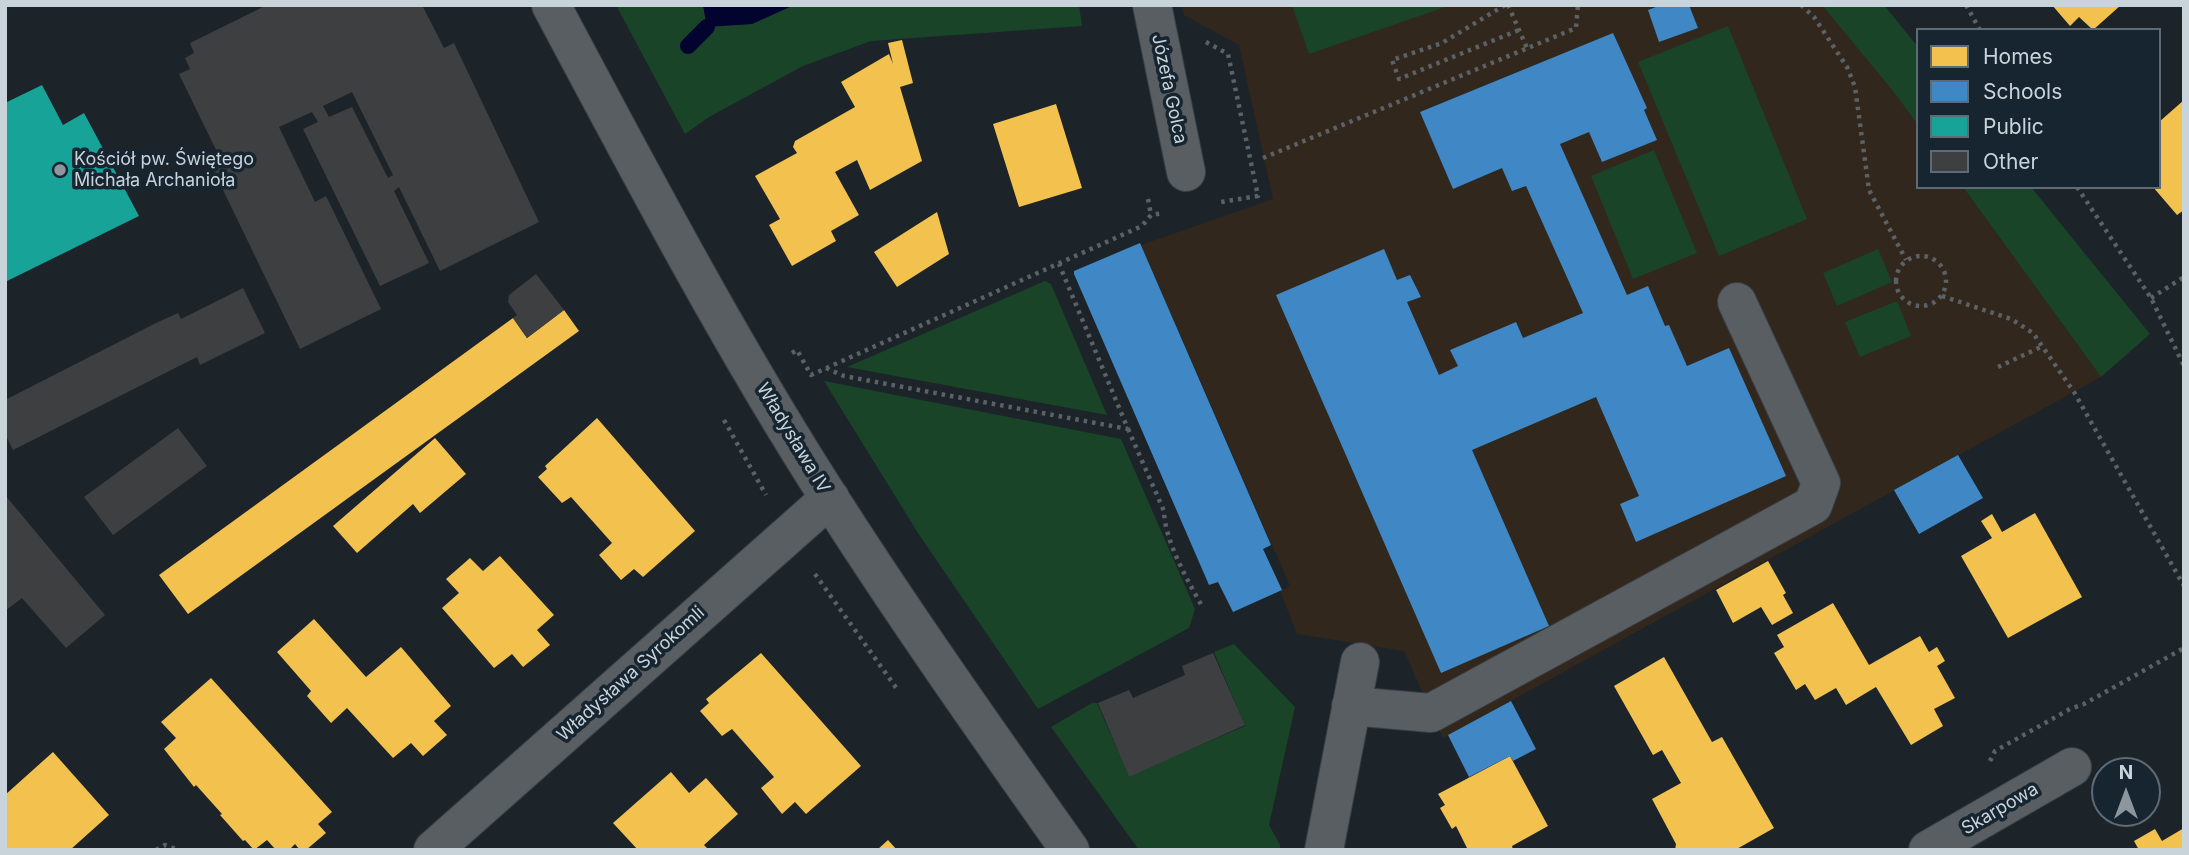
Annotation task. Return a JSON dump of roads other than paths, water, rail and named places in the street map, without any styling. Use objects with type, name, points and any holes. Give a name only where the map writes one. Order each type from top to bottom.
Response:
[{"type":"street","name":"Władysława IV","points":[[551,5],[649,188],[754,374],[830,498],[929,649],[1069,850]]},
{"type":"street","name":"Józefa Golca","points":[[1152,5],[1186,172]]},
{"type":"street","points":[[1351,706],[1432,713],[1813,505],[1821,483],[1737,302]]},
{"type":"street","name":"Władysława Syrokomli","points":[[433,850],[830,498]]},
{"type":"street","points":[[1324,850],[1360,662]]},
{"type":"street","name":"Skarpowa","points":[[1928,850],[2072,767]]},
{"type":"waterway","points":[[688,46],[707,27]]},
{"type":"place","name":"Kościół pw. Świętego Michała Archanioła","points":[[60,170]]}]
